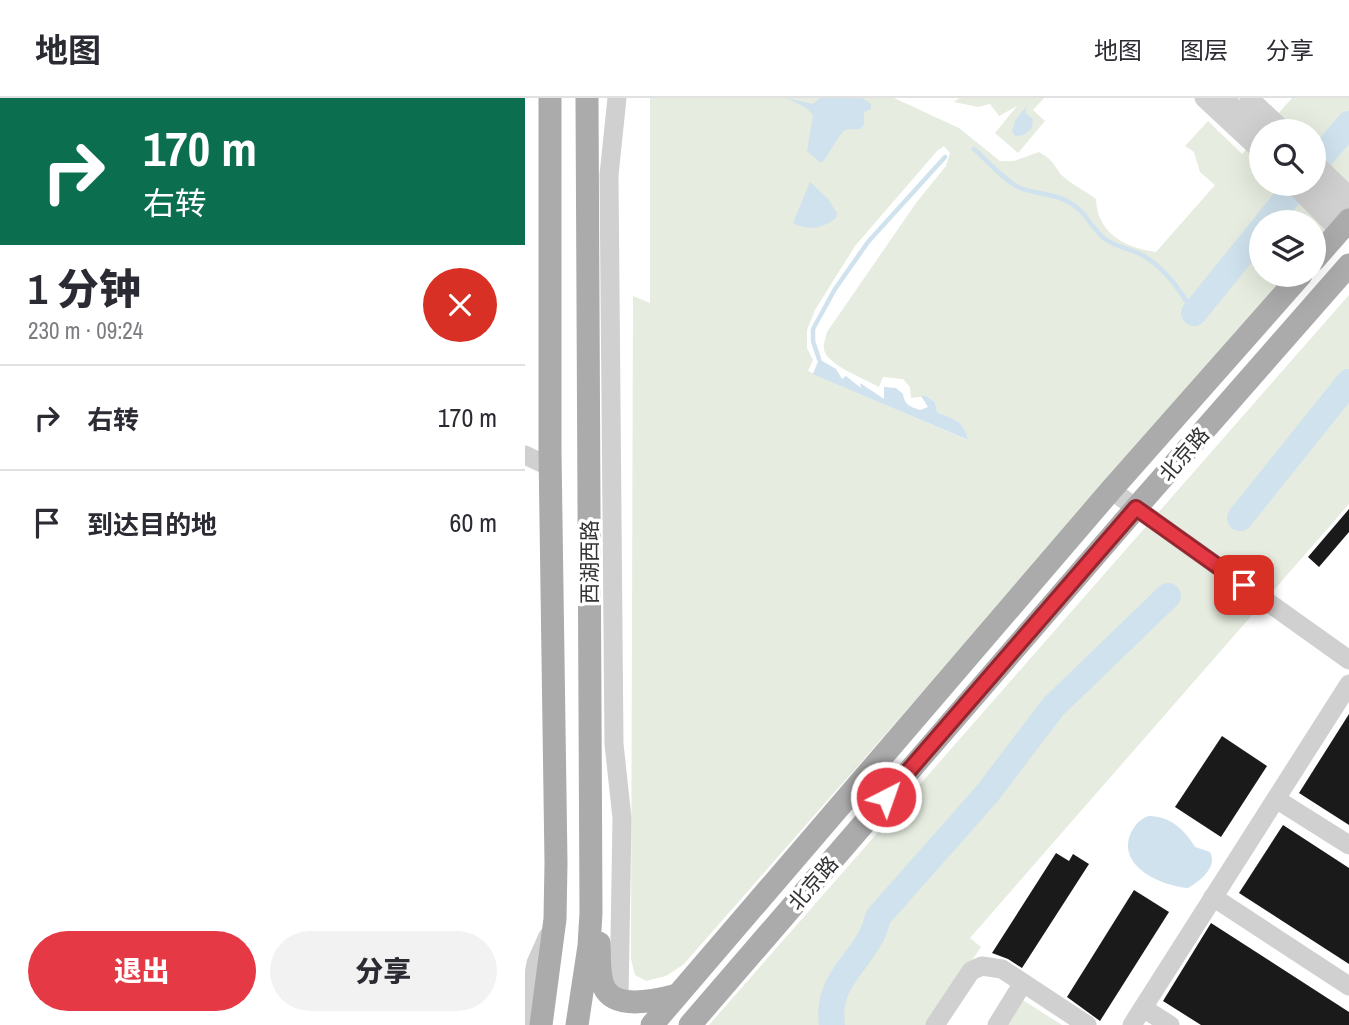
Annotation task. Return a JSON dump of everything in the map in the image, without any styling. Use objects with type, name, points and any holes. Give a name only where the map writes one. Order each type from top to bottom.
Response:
[{"type":"main road","name":"西湖西路","points":[[541,1025],[555,919],[556,863],[550,467],[550,98]]},
{"type":"main road","name":"西湖西路","points":[[577,1025],[589,946],[590,897],[587,98]]},
{"type":"main road","points":[[1326,246],[1346,223]]},
{"type":"main road","name":"北京路","points":[[690,1025],[1349,265]]},
{"type":"main road","name":"北京路","points":[[652,1025],[1111,490],[1290,287]]},
{"type":"main road","points":[[590,897],[597,928],[604,988],[619,999],[645,1003],[677,995]]},
{"type":"street","points":[[617,98],[610,150],[609,189],[614,744],[622,818],[619,999]]},
{"type":"street","points":[[1204,98],[1249,140]]},
{"type":"street","points":[[1224,98],[1249,122]]},
{"type":"street","points":[[1249,98],[1271,119]]},
{"type":"street","points":[[1326,190],[1349,196]]},
{"type":"street","points":[[1324,196],[1346,223]]},
{"type":"street","points":[[525,455],[550,467]]},
{"type":"street","points":[[1111,490],[1349,660]]},
{"type":"street","points":[[1132,1025],[1349,684]]},
{"type":"street","points":[[1276,799],[1349,845]]},
{"type":"street","points":[[1213,897],[1349,986]]},
{"type":"street","points":[[525,1025],[536,963],[555,919]]},
{"type":"street","points":[[935,1025],[971,971],[982,966],[1002,969],[1087,1025]]},
{"type":"street","points":[[997,1025],[1023,983]]},
{"type":"street","points":[[1143,1007],[1170,1025]]},
{"type":"shaded area","points":[[650,98],[894,98],[959,128],[1000,161],[1014,161],[1039,152],[1051,161],[1066,179],[1096,199],[1101,221],[1115,237],[1134,247],[1156,252],[1215,185],[1200,172],[1194,152],[1185,146],[1208,121],[1242,154],[1249,146],[1249,196],[1326,196],[1326,119],[1274,119],[1292,98],[1349,98],[1349,205],[1326,231],[1326,210],[1249,210],[1249,287],[1277,287],[684,964],[666,976],[646,981],[635,975],[631,959],[633,296],[650,303]],"holes":[[[944,146],[950,153],[946,166],[916,203],[827,332],[824,347],[826,355],[839,366],[879,387],[883,377],[903,379],[910,387],[911,398],[926,396],[935,402],[937,412],[961,425],[967,440],[808,371],[813,360],[807,348],[807,330],[815,310],[855,246]]]},
{"type":"shaded area","points":[[959,98],[1044,98],[1033,110],[1045,121],[1018,153],[995,133],[1017,106],[999,116],[990,104],[978,107],[954,102]]},
{"type":"shaded area","points":[[1349,295],[1349,504],[970,938],[981,947],[929,1025],[709,1025]]},
{"type":"shaded area","points":[[1021,999],[1062,1025],[1004,1025]]},
{"type":"water","points":[[787,98],[813,104],[820,98],[862,98],[871,104],[871,109],[864,112],[864,125],[860,129],[845,131],[821,163],[807,151],[813,115]]},
{"type":"water","points":[[1027,106],[1025,113],[1033,119],[1032,128],[1024,135],[1015,136],[1012,131],[1016,119]]},
{"type":"water","points":[[810,182],[828,199],[837,213],[831,222],[815,228],[793,223]]},
{"type":"water","points":[[819,359],[836,369],[842,379],[846,376],[861,388],[860,383],[884,399],[884,387],[896,388],[903,394],[908,405],[920,410],[928,407],[921,396],[926,396],[935,402],[937,412],[961,424],[968,440],[813,374]]},
{"type":"water","points":[[1149,816],[1170,821],[1187,835],[1195,847],[1210,852],[1210,868],[1188,888],[1155,879],[1136,865],[1130,856],[1130,835],[1137,823]]},
{"type":"building","points":[[1349,509],[1349,532],[1319,567],[1308,557]]},
{"type":"building","points":[[1349,714],[1349,825],[1299,793]]},
{"type":"building","points":[[1222,736],[1267,766],[1221,837],[1175,807]]},
{"type":"building","points":[[1283,825],[1349,868],[1349,964],[1239,893]]},
{"type":"building","points":[[1056,853],[1069,861],[1073,854],[1089,864],[1022,968],[992,953]]},
{"type":"building","points":[[1134,890],[1169,912],[1100,1021],[1067,997]]},
{"type":"building","points":[[1211,923],[1349,1012],[1349,1025],[1201,1025],[1163,1001]]},
{"type":"waterway","points":[[1326,151],[1349,124]]},
{"type":"waterway","points":[[974,149],[1014,185],[1067,201],[1074,205],[1105,239],[1152,261],[1172,282],[1194,313]]},
{"type":"waterway","points":[[819,359],[813,341],[813,329],[835,289],[868,242],[945,157]]},
{"type":"waterway","points":[[1277,210],[1289,196]]},
{"type":"waterway","points":[[1194,313],[1249,245]]},
{"type":"waterway","points":[[1240,518],[1349,382]]},
{"type":"waterway","points":[[832,1025],[835,993],[866,945],[878,917],[986,795],[1053,707],[1168,596]]},
{"type":"route","points":[[886,797],[1136,508],[1244,585]]}]
